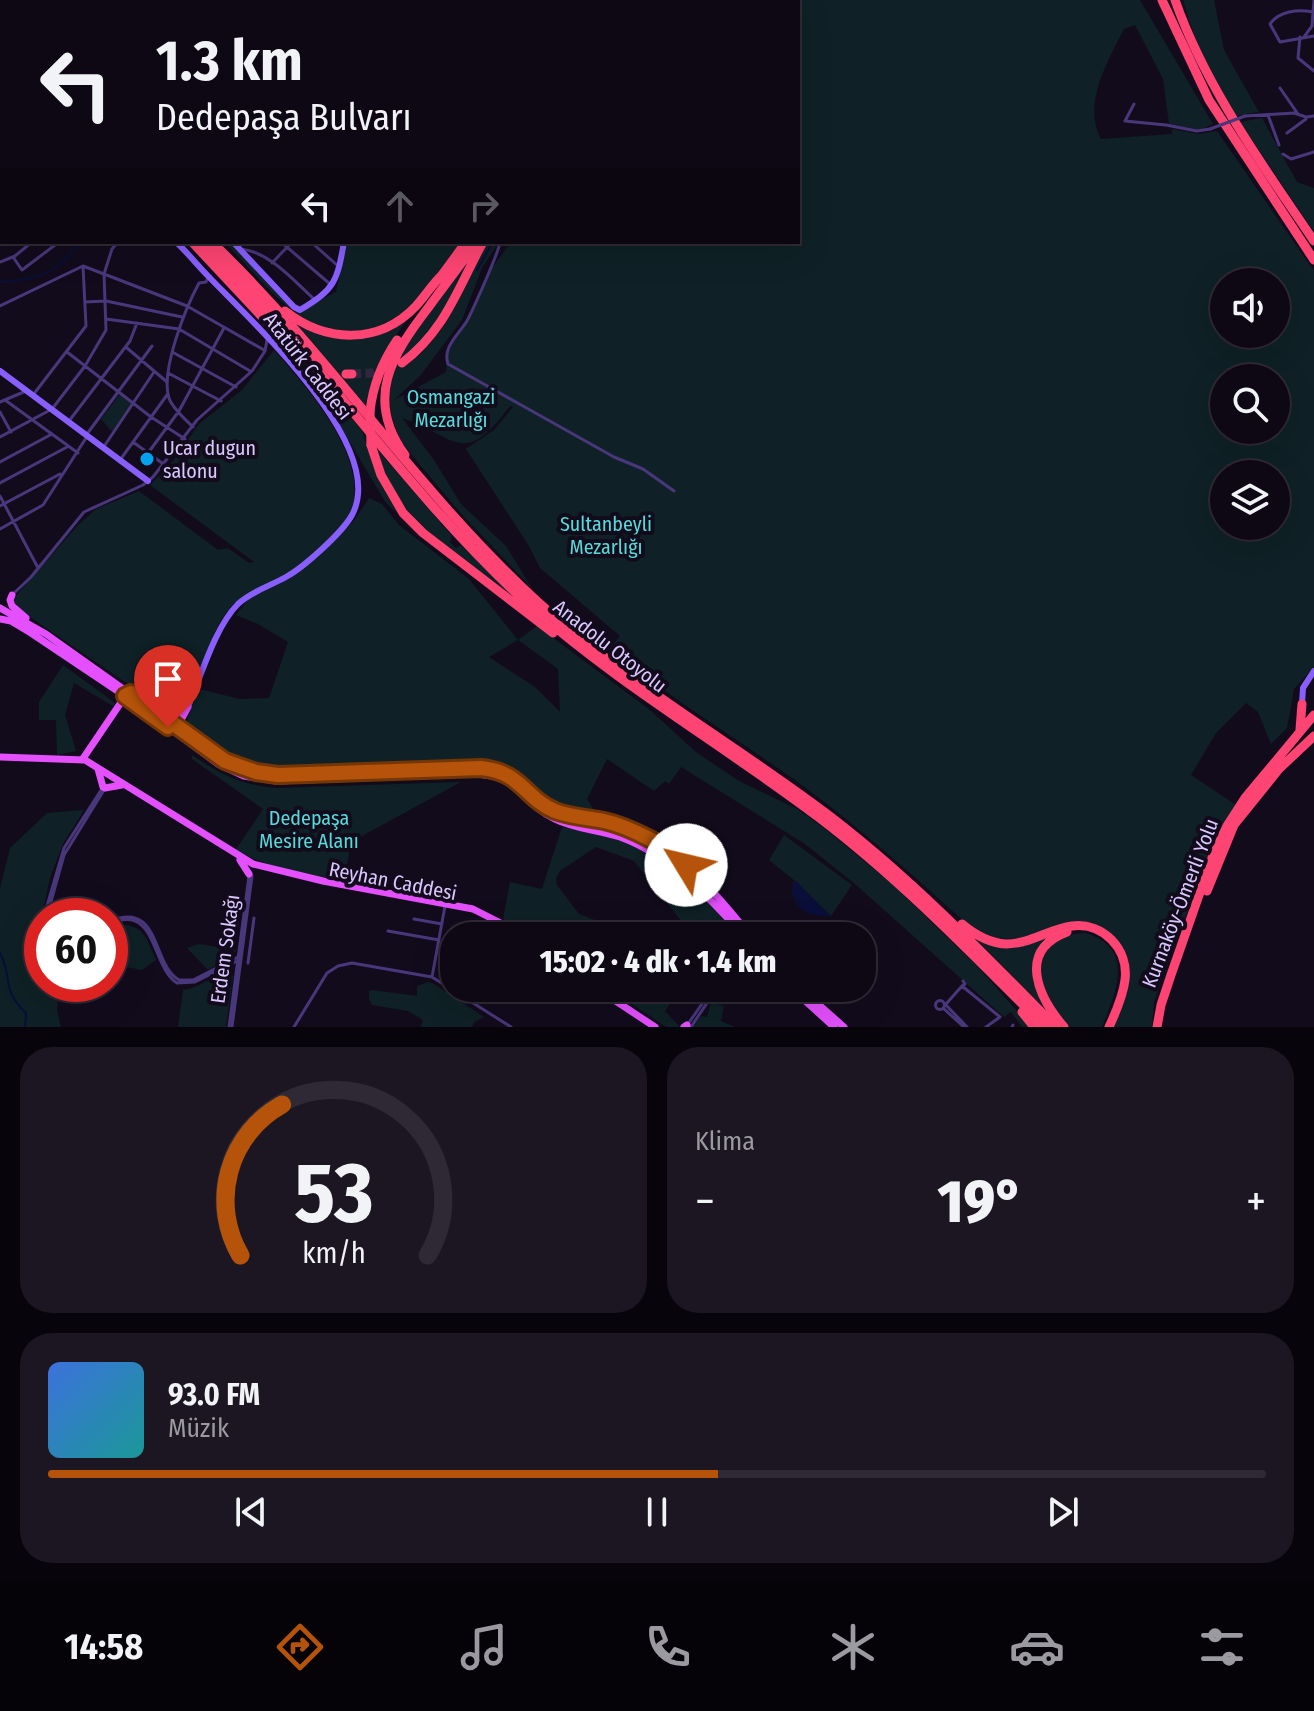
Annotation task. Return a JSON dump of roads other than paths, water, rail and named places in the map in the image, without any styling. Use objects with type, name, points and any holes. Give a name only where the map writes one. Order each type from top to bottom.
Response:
[{"type":"highway","points":[[1162,0],[1209,100],[1314,260]]},
{"type":"highway","points":[[1175,0],[1196,55],[1213,86],[1314,241]]},
{"type":"highway","points":[[194,244],[272,335]]},
{"type":"highway","name":"Anadolu Otoyolu","points":[[203,244],[294,339],[417,489],[481,559],[552,624],[625,682],[775,786],[862,851],[917,899],[1045,1027]]},
{"type":"highway","name":"Anadolu Otoyolu","points":[[214,244],[255,284],[432,494],[489,556],[570,629],[653,692],[805,798],[900,874],[952,921],[1056,1027]]},
{"type":"highway","points":[[465,244],[390,351],[376,383],[370,411],[371,445],[381,475],[392,497],[423,533],[595,664],[625,682]]},
{"type":"highway","points":[[432,494],[391,432],[385,410],[385,384],[390,365],[401,344],[476,244]]},
{"type":"highway","points":[[402,363],[437,330],[482,244]]},
{"type":"highway","points":[[255,284],[300,322],[322,332],[353,336],[387,328],[417,305],[441,276]]},
{"type":"highway","name":"Kurnaköy-Ömerli Yolu","points":[[1157,1027],[1171,975],[1212,858],[1227,826],[1245,798],[1310,719]]},
{"type":"highway","name":"Kurnaköy-Ömerli Yolu","points":[[1163,1027],[1176,975],[1234,825],[1279,769],[1310,719]]},
{"type":"highway","points":[[900,874],[969,930],[987,940],[1016,943],[1075,926],[1092,928],[1106,935],[1120,951],[1125,970],[1122,994],[1107,1027]]},
{"type":"highway","points":[[1064,1027],[1044,1000],[1037,967],[1041,952],[1049,943],[1059,935],[1079,930],[1102,937],[1113,947],[1120,960],[1120,987],[1107,1027]]},
{"type":"highway","points":[[988,969],[1034,1027]]},
{"type":"main road","points":[[12,595],[12,606],[125,699],[187,733],[225,761],[262,773],[494,770],[516,780],[553,810],[605,821],[646,838],[696,872],[739,922]]},
{"type":"main road","points":[[0,612],[113,687],[120,697],[163,716],[184,716]]},
{"type":"main road","points":[[0,612],[46,634]]},
{"type":"main road","points":[[83,760],[125,699]]},
{"type":"main road","points":[[176,727],[188,707]]},
{"type":"main road","points":[[163,716],[218,764],[260,780],[492,775],[511,783],[555,820],[617,836],[640,847],[688,878],[730,922]]},
{"type":"main road","points":[[184,716],[187,733]]},
{"type":"main road","points":[[69,758],[92,745]]},
{"type":"main road","points":[[92,745],[104,788]]},
{"type":"main road","points":[[0,759],[83,760]]},
{"type":"main road","points":[[0,759],[83,760],[252,870]]},
{"type":"main road","points":[[104,788],[112,777]]},
{"type":"main road","name":"Reyhan Caddesi","points":[[112,777],[252,870],[301,876],[445,906],[490,922]]},
{"type":"main road","points":[[104,788],[122,785]]},
{"type":"main road","points":[[601,831],[608,827],[605,821]]},
{"type":"main road","points":[[617,836],[614,830],[621,826]]},
{"type":"main road","points":[[677,870],[685,868],[686,863]]},
{"type":"main road","name":"Reyhan Caddesi","points":[[252,870],[473,909],[499,922]]},
{"type":"main road","points":[[688,878],[689,873],[696,872]]},
{"type":"main road","points":[[617,1002],[655,1027]]},
{"type":"main road","points":[[625,1002],[662,1027]]},
{"type":"main road","points":[[806,1002],[834,1027]]},
{"type":"main road","points":[[816,1002],[844,1027]]},
{"type":"street","points":[[1314,0],[1312,26],[1302,37],[1298,58],[1314,71]]},
{"type":"street","points":[[1313,12],[1298,10],[1272,20],[1272,29],[1280,42],[1314,36]]},
{"type":"street","points":[[1280,88],[1298,114]]},
{"type":"street","points":[[1134,104],[1125,121],[1197,131],[1245,116],[1314,116]]},
{"type":"street","points":[[1268,115],[1279,145]]},
{"type":"street","points":[[1287,133],[1308,117]]},
{"type":"street","points":[[1283,154],[1291,159],[1314,152]]},
{"type":"street","points":[[1,261],[13,257],[29,244]]},
{"type":"street","points":[[13,257],[22,270],[57,244]]},
{"type":"street","points":[[0,437],[52,409],[85,366],[106,330],[104,274],[116,244]]},
{"type":"street","name":"Atatürk Caddesi","points":[[178,244],[208,277],[272,335],[320,402],[350,450],[357,469],[357,496],[351,517],[296,570],[235,607],[221,628],[188,707]]},
{"type":"street","points":[[235,244],[300,310],[332,287],[340,267],[343,244]]},
{"type":"street","points":[[283,244],[332,287]]},
{"type":"street","points":[[272,263],[290,244]]},
{"type":"street","points":[[313,244],[340,267]]},
{"type":"street","points":[[499,244],[467,320],[450,344],[446,357],[448,364],[614,457],[643,469],[674,491]]},
{"type":"street","points":[[240,249],[249,250],[272,263],[314,299]]},
{"type":"street","points":[[33,395],[86,326],[83,266]]},
{"type":"street","points":[[0,306],[83,266],[187,306],[265,351]]},
{"type":"street","points":[[193,427],[169,400],[167,382],[182,317],[199,283],[206,282],[208,277]]},
{"type":"street","points":[[85,302],[106,301],[182,317]]},
{"type":"street","points":[[106,319],[179,329],[252,371]]},
{"type":"street","points":[[69,421],[125,347],[137,323]]},
{"type":"street","points":[[148,453],[179,411],[224,328]]},
{"type":"street","points":[[0,612],[84,512],[148,481],[193,427],[252,371],[272,335]]},
{"type":"street","points":[[0,529],[43,505],[87,434],[152,346]]},
{"type":"street","points":[[125,347],[167,382]]},
{"type":"street","points":[[67,352],[151,417],[185,439]]},
{"type":"street","points":[[174,353],[236,387]]},
{"type":"street","points":[[0,371],[4,378],[33,395],[148,481]]},
{"type":"street","points":[[103,448],[154,372]]},
{"type":"street","points":[[168,373],[221,401]]},
{"type":"street","points":[[0,402],[26,390]]},
{"type":"street","points":[[120,460],[168,394]]},
{"type":"street","points":[[5,400],[78,453]]},
{"type":"street","points":[[0,412],[11,432]]},
{"type":"street","points":[[0,462],[52,434]]},
{"type":"street","points":[[133,442],[163,464]]},
{"type":"street","points":[[0,483],[68,446]]},
{"type":"street","points":[[2,505],[64,473]]},
{"type":"street","points":[[0,496],[2,505],[14,521],[38,568]]},
{"type":"street","points":[[1310,719],[1303,688],[1314,671]]},
{"type":"street","points":[[51,898],[64,848],[104,788]]},
{"type":"street","name":"Erdem Sokağı","points":[[230,1027],[252,870]]},
{"type":"street","points":[[442,922],[445,906]]},
{"type":"street","points":[[128,918],[152,932],[169,972],[179,980],[193,980],[250,956]]},
{"type":"street","points":[[248,963],[254,918]]},
{"type":"street","points":[[414,919],[440,924]]},
{"type":"street","points":[[128,920],[145,928],[167,974],[177,983],[195,982],[240,958]]},
{"type":"street","points":[[388,931],[439,940]]},
{"type":"street","points":[[432,977],[440,935]]},
{"type":"street","name":"Erdem Sokağı","points":[[230,1027],[240,958]]},
{"type":"street","points":[[294,1027],[319,983],[338,966],[361,963],[432,977],[511,1027]]},
{"type":"street","points":[[227,966],[236,973]]},
{"type":"street","points":[[965,1027],[945,1006],[962,984],[1000,1017],[986,1027]]},
{"type":"street","points":[[687,1026],[705,1002]]},
{"type":"waterway","points":[[0,282],[46,273],[79,244]]},
{"type":"waterway","points":[[477,270],[490,247]]},
{"type":"waterway","points":[[0,953],[13,997],[26,1013],[25,1027]]},
{"type":"tunnel","points":[[278,334],[310,364]]},
{"type":"tunnel","points":[[352,374],[384,369]]},
{"type":"place","name":"Ucar dugun salonu","points":[[147,459]]},
{"type":"park label","name":"Osmangazi Mezarlığı","points":[[451,408]]},
{"type":"park label","name":"Sultanbeyli Mezarlığı","points":[[606,536]]},
{"type":"park label","name":"Dedepaşa Mesire Alanı","points":[[309,830]]}]
